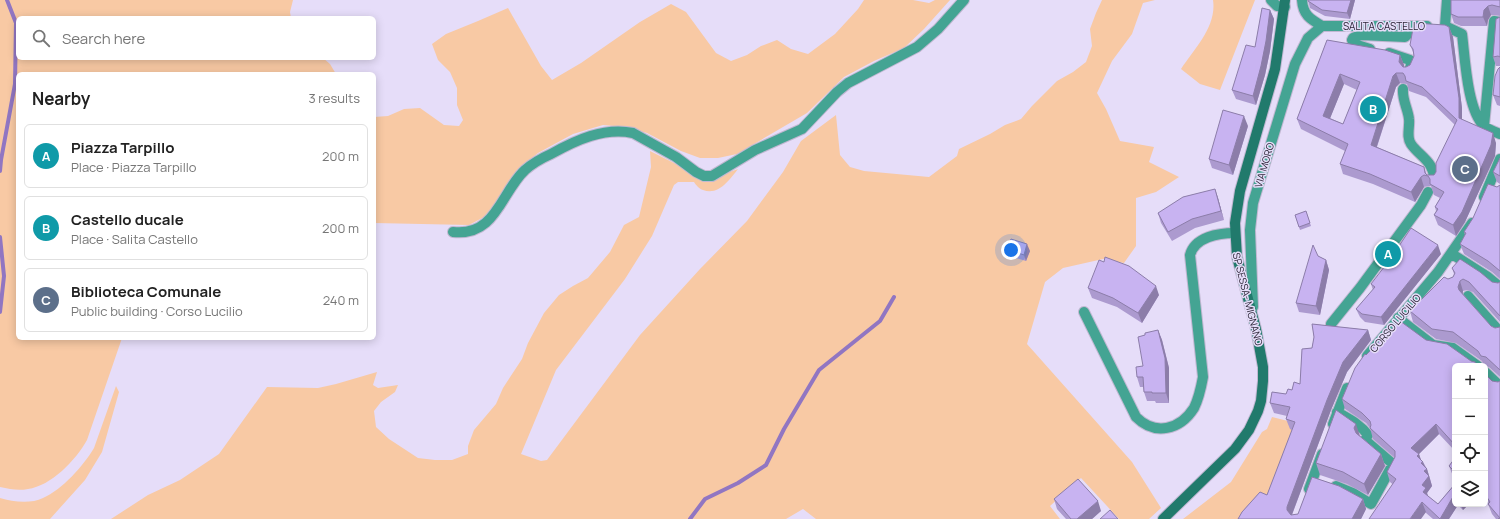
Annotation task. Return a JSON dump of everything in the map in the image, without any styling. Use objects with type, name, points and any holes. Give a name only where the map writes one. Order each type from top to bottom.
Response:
[{"type":"street","points":[[453,232],[466,232],[484,224],[498,210],[519,176],[533,164],[572,143],[601,134],[625,132],[633,133],[652,143],[700,174],[704,176],[712,176],[755,150],[802,130],[837,92],[848,83],[917,47],[927,40],[964,0]]},
{"type":"street","points":[[1271,0],[1277,6],[1285,3]]},
{"type":"street","points":[[1302,0],[1303,10],[1306,15],[1322,26]]},
{"type":"street","points":[[1447,0],[1445,26],[1462,34],[1471,102],[1476,115],[1484,126],[1500,134]]},
{"type":"street","name":"SP SESSA- MIGNANO","points":[[1163,519],[1232,453],[1245,436],[1253,422],[1261,401],[1263,381],[1261,350],[1237,257],[1235,234],[1238,201],[1279,53],[1285,3]]},
{"type":"street","points":[[1484,126],[1494,21],[1500,22]]},
{"type":"street","name":"SALITA CASTELLO","points":[[1322,26],[1445,26]]},
{"type":"street","name":"VIA MORO","points":[[1253,317],[1250,230],[1253,202],[1295,64],[1308,38],[1322,26]]},
{"type":"street","points":[[1409,71],[1411,65],[1410,60],[1359,46],[1354,44],[1352,40],[1356,36],[1405,37],[1409,33],[1410,26]]},
{"type":"street","points":[[1488,74],[1500,72]]},
{"type":"street","points":[[1403,89],[1404,100],[1408,111],[1408,136],[1410,144],[1428,163],[1434,173],[1434,180]]},
{"type":"street","name":"CORSO LUCILIO","points":[[1361,364],[1452,254],[1471,225],[1500,159]]},
{"type":"street","points":[[1489,186],[1500,191]]},
{"type":"street","points":[[1331,324],[1360,288],[1421,205],[1428,192]]},
{"type":"street","points":[[1084,312],[1136,417],[1144,425],[1154,428],[1165,428],[1177,424],[1193,408],[1200,392],[1203,378],[1190,255],[1192,248],[1198,242],[1211,236],[1226,233],[1235,234]]},
{"type":"street","points":[[1452,254],[1488,277],[1500,287]]},
{"type":"street","points":[[1438,272],[1447,279]]},
{"type":"street","points":[[1468,296],[1500,332]]},
{"type":"street","points":[[1398,318],[1433,345],[1453,348],[1474,363]]},
{"type":"street","points":[[1488,375],[1500,386]]},
{"type":"street","points":[[1305,499],[1350,381]]},
{"type":"street","points":[[1313,479],[1346,490],[1371,504],[1393,464],[1365,440],[1368,435],[1364,430],[1352,420],[1337,412]]},
{"type":"shaded area","points":[[0,0],[293,0],[290,12],[291,16],[16,16],[16,60],[325,60],[335,72],[16,72],[16,340],[121,340],[87,440],[70,464],[54,477],[37,487],[14,490],[0,487]]},
{"type":"shaded area","points":[[864,0],[913,0],[929,3],[935,0],[950,0],[924,29],[904,48],[874,61],[844,77],[807,113],[737,154],[718,158],[700,158],[681,151],[647,133],[625,127],[603,125],[573,134],[538,153],[517,170],[494,205],[484,217],[469,225],[376,223],[376,117],[388,116],[404,109],[420,108],[444,125],[459,126],[463,120],[457,105],[457,88],[450,72],[438,60],[432,44],[446,34],[508,8],[541,66],[552,80],[581,63],[640,22],[671,4],[686,12],[716,53],[731,61],[777,40],[791,49],[808,54],[835,34],[858,9]]},
{"type":"shaded area","points":[[1102,0],[1155,0],[1143,3],[1132,34],[1112,61],[1097,93],[1106,109],[1120,141],[1154,147],[1149,162],[1179,177],[1156,192],[1136,198],[1136,246],[1124,263],[1103,259],[1063,268],[1045,282],[1027,344],[1132,462],[1161,508],[1149,519],[1119,519],[1081,478],[1050,506],[1060,519],[816,519],[803,509],[786,519],[111,519],[148,495],[180,480],[219,454],[267,387],[318,388],[377,372],[373,385],[378,388],[398,385],[395,392],[381,402],[374,411],[376,427],[389,439],[418,458],[452,460],[468,454],[468,446],[474,430],[496,404],[503,388],[522,359],[528,343],[544,313],[559,295],[588,278],[610,252],[624,225],[639,217],[651,167],[650,151],[708,180],[738,169],[724,186],[714,191],[702,189],[694,182],[678,182],[674,185],[652,236],[625,279],[556,370],[521,454],[541,461],[547,460],[640,335],[700,269],[747,221],[783,172],[801,141],[836,115],[840,155],[850,167],[864,171],[929,177],[957,156],[959,149],[1005,125],[1021,119],[1057,81],[1073,72],[1086,62],[1092,46],[1090,29]]},
{"type":"shaded area","points":[[1213,0],[1255,0],[1220,90],[1200,84],[1181,69],[1208,28],[1212,19]]},
{"type":"shaded area","points":[[116,386],[119,392],[102,452],[85,480],[50,519],[0,519],[0,498],[22,502],[38,500],[58,489],[78,469],[94,448]]},
{"type":"shaded area","points":[[1272,417],[1292,422],[1299,433],[1274,497],[1249,519],[1183,519],[1231,482],[1262,432],[1267,429]]},
{"type":"building","points":[[1308,0],[1351,0],[1347,13],[1322,10]]},
{"type":"building","points":[[1451,0],[1500,0],[1500,7],[1492,5],[1488,6],[1484,10],[1483,17],[1458,17],[1451,14]]},
{"type":"building","points":[[1262,8],[1270,10],[1266,41],[1253,96],[1232,90],[1246,45],[1255,47]]},
{"type":"building","points":[[1500,17],[1500,57],[1493,57],[1496,19]]},
{"type":"building","points":[[1414,23],[1445,25],[1449,27],[1459,98],[1459,118],[1493,133],[1491,145],[1462,212],[1453,225],[1434,215],[1438,209],[1435,207],[1444,192],[1430,184],[1430,179],[1428,176],[1424,175],[1421,177],[1411,192],[1370,174],[1340,164],[1348,144],[1297,119],[1327,40],[1385,50],[1400,55],[1399,62],[1403,67],[1410,65],[1414,56],[1413,49],[1410,45]],"holes":[[[1396,73],[1403,73],[1406,81],[1422,87],[1457,120],[1436,163],[1436,172],[1434,175],[1427,175],[1424,167],[1371,145],[1393,76]],[[1340,74],[1360,82],[1343,124],[1323,116]]]},
{"type":"building","points":[[1500,67],[1500,97],[1493,95],[1495,76]]},
{"type":"building","points":[[1223,110],[1244,116],[1229,165],[1209,159]]},
{"type":"building","points":[[1500,158],[1500,176],[1493,172]]},
{"type":"building","points":[[1488,184],[1497,187],[1500,185],[1500,271],[1488,261],[1460,244],[1466,233],[1464,232],[1473,218]]},
{"type":"building","points":[[1215,189],[1221,211],[1192,219],[1168,232],[1158,213],[1183,197]]},
{"type":"building","points":[[1306,211],[1310,223],[1299,227],[1295,215]]},
{"type":"building","points":[[1411,228],[1438,245],[1381,317],[1362,314],[1356,309],[1375,287],[1371,284]]},
{"type":"building","points":[[1011,239],[1027,244],[1024,255],[1007,249]]},
{"type":"building","points":[[1313,245],[1318,256],[1326,260],[1316,306],[1296,303]]},
{"type":"building","points":[[1105,257],[1129,266],[1156,286],[1138,313],[1113,298],[1088,288],[1099,260],[1104,262]]},
{"type":"building","points":[[1460,259],[1492,282],[1500,282],[1500,316],[1469,282],[1463,279],[1460,281],[1458,287],[1491,326],[1495,328],[1500,327],[1500,370],[1486,357],[1481,356],[1478,351],[1453,332],[1432,329],[1410,311],[1444,277],[1448,279],[1453,277],[1455,273],[1452,268]]},
{"type":"building","points":[[1400,321],[1426,340],[1447,344],[1476,363],[1452,363],[1452,442],[1436,424],[1411,448],[1419,454],[1417,456],[1423,462],[1421,463],[1427,469],[1424,471],[1429,476],[1422,485],[1426,488],[1423,492],[1438,504],[1452,488],[1452,498],[1440,519],[1422,502],[1410,519],[1369,519],[1396,479],[1387,472],[1395,457],[1395,451],[1370,428],[1370,421],[1362,413],[1342,399],[1355,368],[1365,354],[1366,355]]},
{"type":"building","points":[[1312,324],[1368,330],[1343,362],[1327,400],[1287,510],[1291,515],[1298,514],[1312,477],[1339,486],[1363,499],[1352,519],[1238,519],[1242,512],[1260,492],[1267,495],[1295,422],[1286,419],[1290,407],[1270,403],[1272,392],[1286,394],[1288,389],[1292,390],[1294,382],[1300,384],[1302,349],[1312,348],[1314,337]]},
{"type":"building","points":[[1158,330],[1165,358],[1166,393],[1144,392],[1143,377],[1137,377],[1136,367],[1143,366],[1138,337],[1145,335],[1145,333]]},
{"type":"building","points":[[1488,377],[1492,381],[1500,381],[1500,518],[1488,504],[1490,502],[1488,499]]},
{"type":"building","points":[[1336,410],[1356,424],[1354,428],[1356,433],[1381,454],[1364,484],[1343,472],[1316,463]]},
{"type":"building","points":[[1452,462],[1452,469],[1449,466]]},
{"type":"building","points":[[1078,479],[1098,501],[1077,519],[1071,519],[1054,499]]},
{"type":"building","points":[[1110,510],[1118,519],[1100,519]]},
{"type":"waterway","points":[[0,171],[15,84],[16,23],[7,0]]},
{"type":"waterway","points":[[0,237],[4,276],[0,312]]},
{"type":"waterway","points":[[690,519],[705,499],[738,483],[766,465],[784,429],[819,370],[880,321],[894,297]]},
{"type":"place","name":"Castello ducale","points":[[1373,109]]},
{"type":"place","name":"Biblioteca Comunale","points":[[1465,169]]},
{"type":"place","name":"Piazza Tarpillo","points":[[1388,254]]}]
